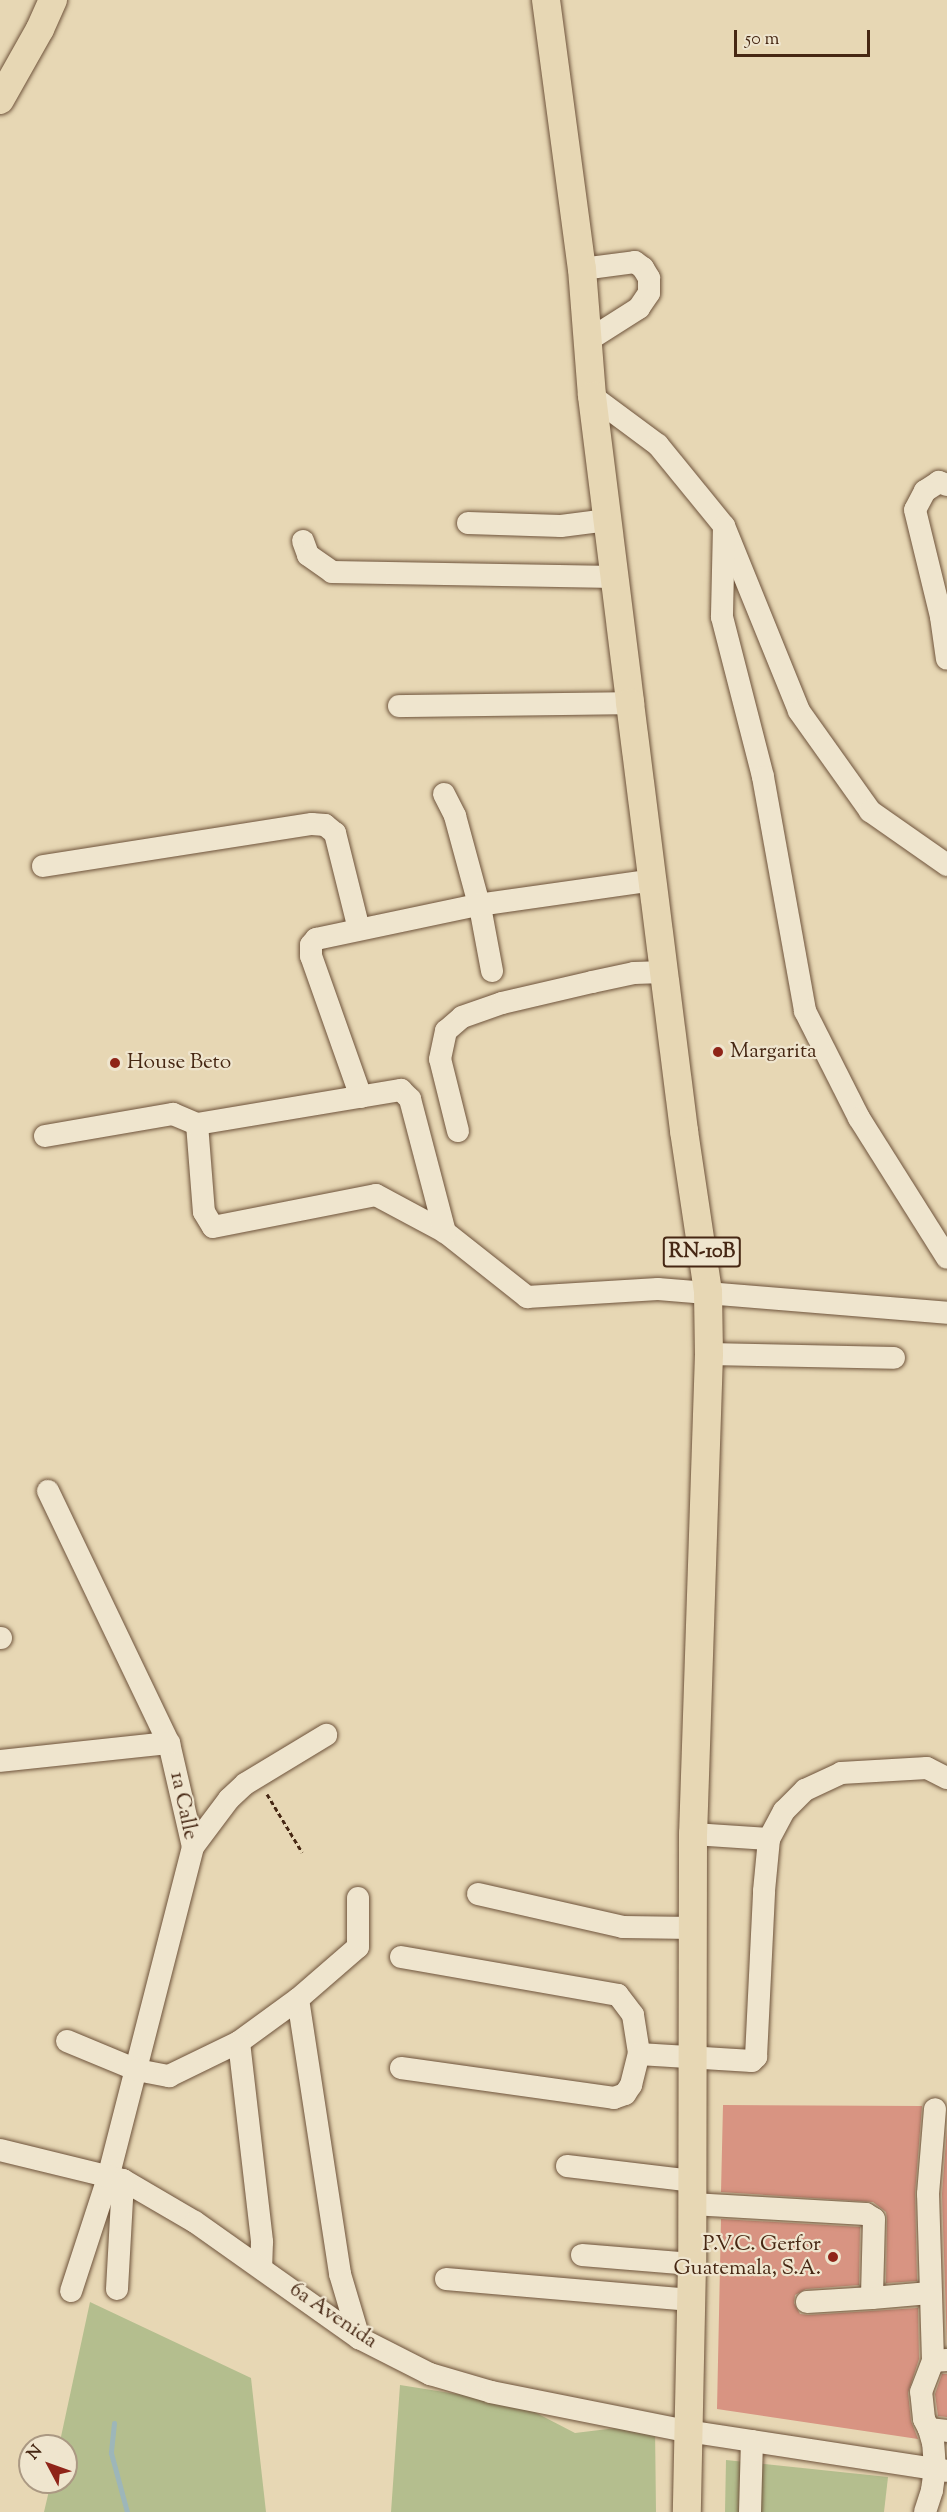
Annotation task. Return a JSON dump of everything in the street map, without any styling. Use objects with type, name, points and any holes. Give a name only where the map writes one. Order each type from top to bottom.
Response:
[{"type":"main road","points":[[0,100],[40,29],[53,0]]},
{"type":"main road","name":"RN-10B","points":[[552,5],[582,269],[592,396],[664,972],[708,1292],[709,1354],[693,1834],[692,2264],[687,2512]]},
{"type":"street","points":[[582,269],[635,262],[649,278],[649,293],[639,308],[587,340]]},
{"type":"street","points":[[592,396],[658,445],[724,526],[799,711],[870,811],[947,865]]},
{"type":"street","points":[[947,485],[939,482],[925,491],[915,510],[947,659]]},
{"type":"street","points":[[468,523],[561,526],[608,520]]},
{"type":"street","points":[[724,526],[722,617],[763,777],[805,1011],[859,1118],[947,1258]]},
{"type":"street","points":[[303,541],[308,555],[332,572],[615,577]]},
{"type":"street","points":[[399,706],[630,703]]},
{"type":"street","points":[[444,794],[454,816],[478,906],[492,971]]},
{"type":"street","points":[[43,866],[312,824],[325,825],[335,833],[359,929]]},
{"type":"street","points":[[362,1097],[311,956],[311,945],[316,939],[478,906],[653,880]]},
{"type":"street","points":[[458,1131],[440,1059],[446,1031],[462,1017],[502,1003],[592,982],[634,973],[664,972]]},
{"type":"street","points":[[45,1136],[173,1114],[197,1124],[401,1090],[407,1094],[446,1232]]},
{"type":"street","points":[[197,1124],[204,1212],[213,1227],[376,1195],[446,1232],[527,1297],[657,1289],[947,1313]]},
{"type":"street","points":[[709,1354],[894,1358]]},
{"type":"street","name":"1a Calle","points":[[48,1491],[169,1743],[193,1847],[137,2070],[116,2177]]},
{"type":"street","points":[[193,1847],[229,1799],[256,1776],[326,1735]]},
{"type":"street","points":[[0,1761],[169,1743]]},
{"type":"street","points":[[639,2054],[752,2061],[756,2057],[764,1890],[769,1839],[784,1811],[805,1790],[841,1773],[927,1768],[947,1778]]},
{"type":"street","points":[[693,1834],[769,1839]]},
{"type":"street","points":[[478,1894],[623,1927],[693,1928]]},
{"type":"street","points":[[67,2041],[137,2070],[169,2076],[239,2043],[298,1999],[358,1947],[358,1898]]},
{"type":"street","points":[[401,1957],[618,1995],[633,2015],[639,2054],[631,2085],[625,2094],[614,2098],[401,2068]]},
{"type":"street","points":[[298,1999],[340,2274],[359,2338]]},
{"type":"street","points":[[239,2043],[262,2242],[261,2267]]},
{"type":"street","points":[[925,2512],[941,2470],[933,2443],[938,2430],[924,2419],[921,2392],[940,2360],[930,2293],[928,2194],[934,2109]]},
{"type":"street","name":"6a Avenida","points":[[3,2145],[116,2177],[195,2222],[359,2338],[430,2374],[492,2392],[687,2431],[941,2470]]},
{"type":"street","points":[[567,2166],[692,2192],[871,2216],[874,2219],[872,2298]]},
{"type":"street","points":[[116,2177],[117,2289]]},
{"type":"street","points":[[71,2291],[116,2177]]},
{"type":"street","points":[[582,2254],[692,2264]]},
{"type":"street","points":[[446,2279],[691,2300]]},
{"type":"street","points":[[807,2302],[930,2293]]},
{"type":"street","points":[[750,2512],[752,2441]]},
{"type":"path","points":[[256,1776],[302,1852]]},
{"type":"green space","points":[[90,2302],[251,2378],[266,2512],[44,2512],[48,2494],[78,2494],[78,2434],[62,2434]]},
{"type":"green space","points":[[400,2385],[519,2404],[575,2433],[641,2425],[655,2427],[656,2512],[391,2512]]},
{"type":"green space","points":[[726,2460],[888,2477],[884,2512],[725,2512]]},
{"type":"building","points":[[723,2105],[922,2106],[915,2193],[917,2281],[886,2283],[886,2212],[873,2202],[721,2192]]},
{"type":"building","points":[[947,2128],[947,2347],[942,2194]]},
{"type":"building","points":[[721,2219],[860,2227],[859,2285],[806,2289],[795,2295],[794,2303],[800,2314],[808,2315],[918,2308],[919,2359],[908,2393],[911,2421],[918,2439],[717,2409]]},
{"type":"building","points":[[942,2374],[947,2374],[947,2417],[938,2416],[935,2394]]},
{"type":"waterway","points":[[114,2423],[111,2453],[127,2512]]},
{"type":"place","name":"Margarita","points":[[718,1052]]},
{"type":"place","name":"House Beto","points":[[115,1063]]},
{"type":"place","name":"P.V.C. Gerfor Guatemala, S.A.","points":[[833,2257]]}]
